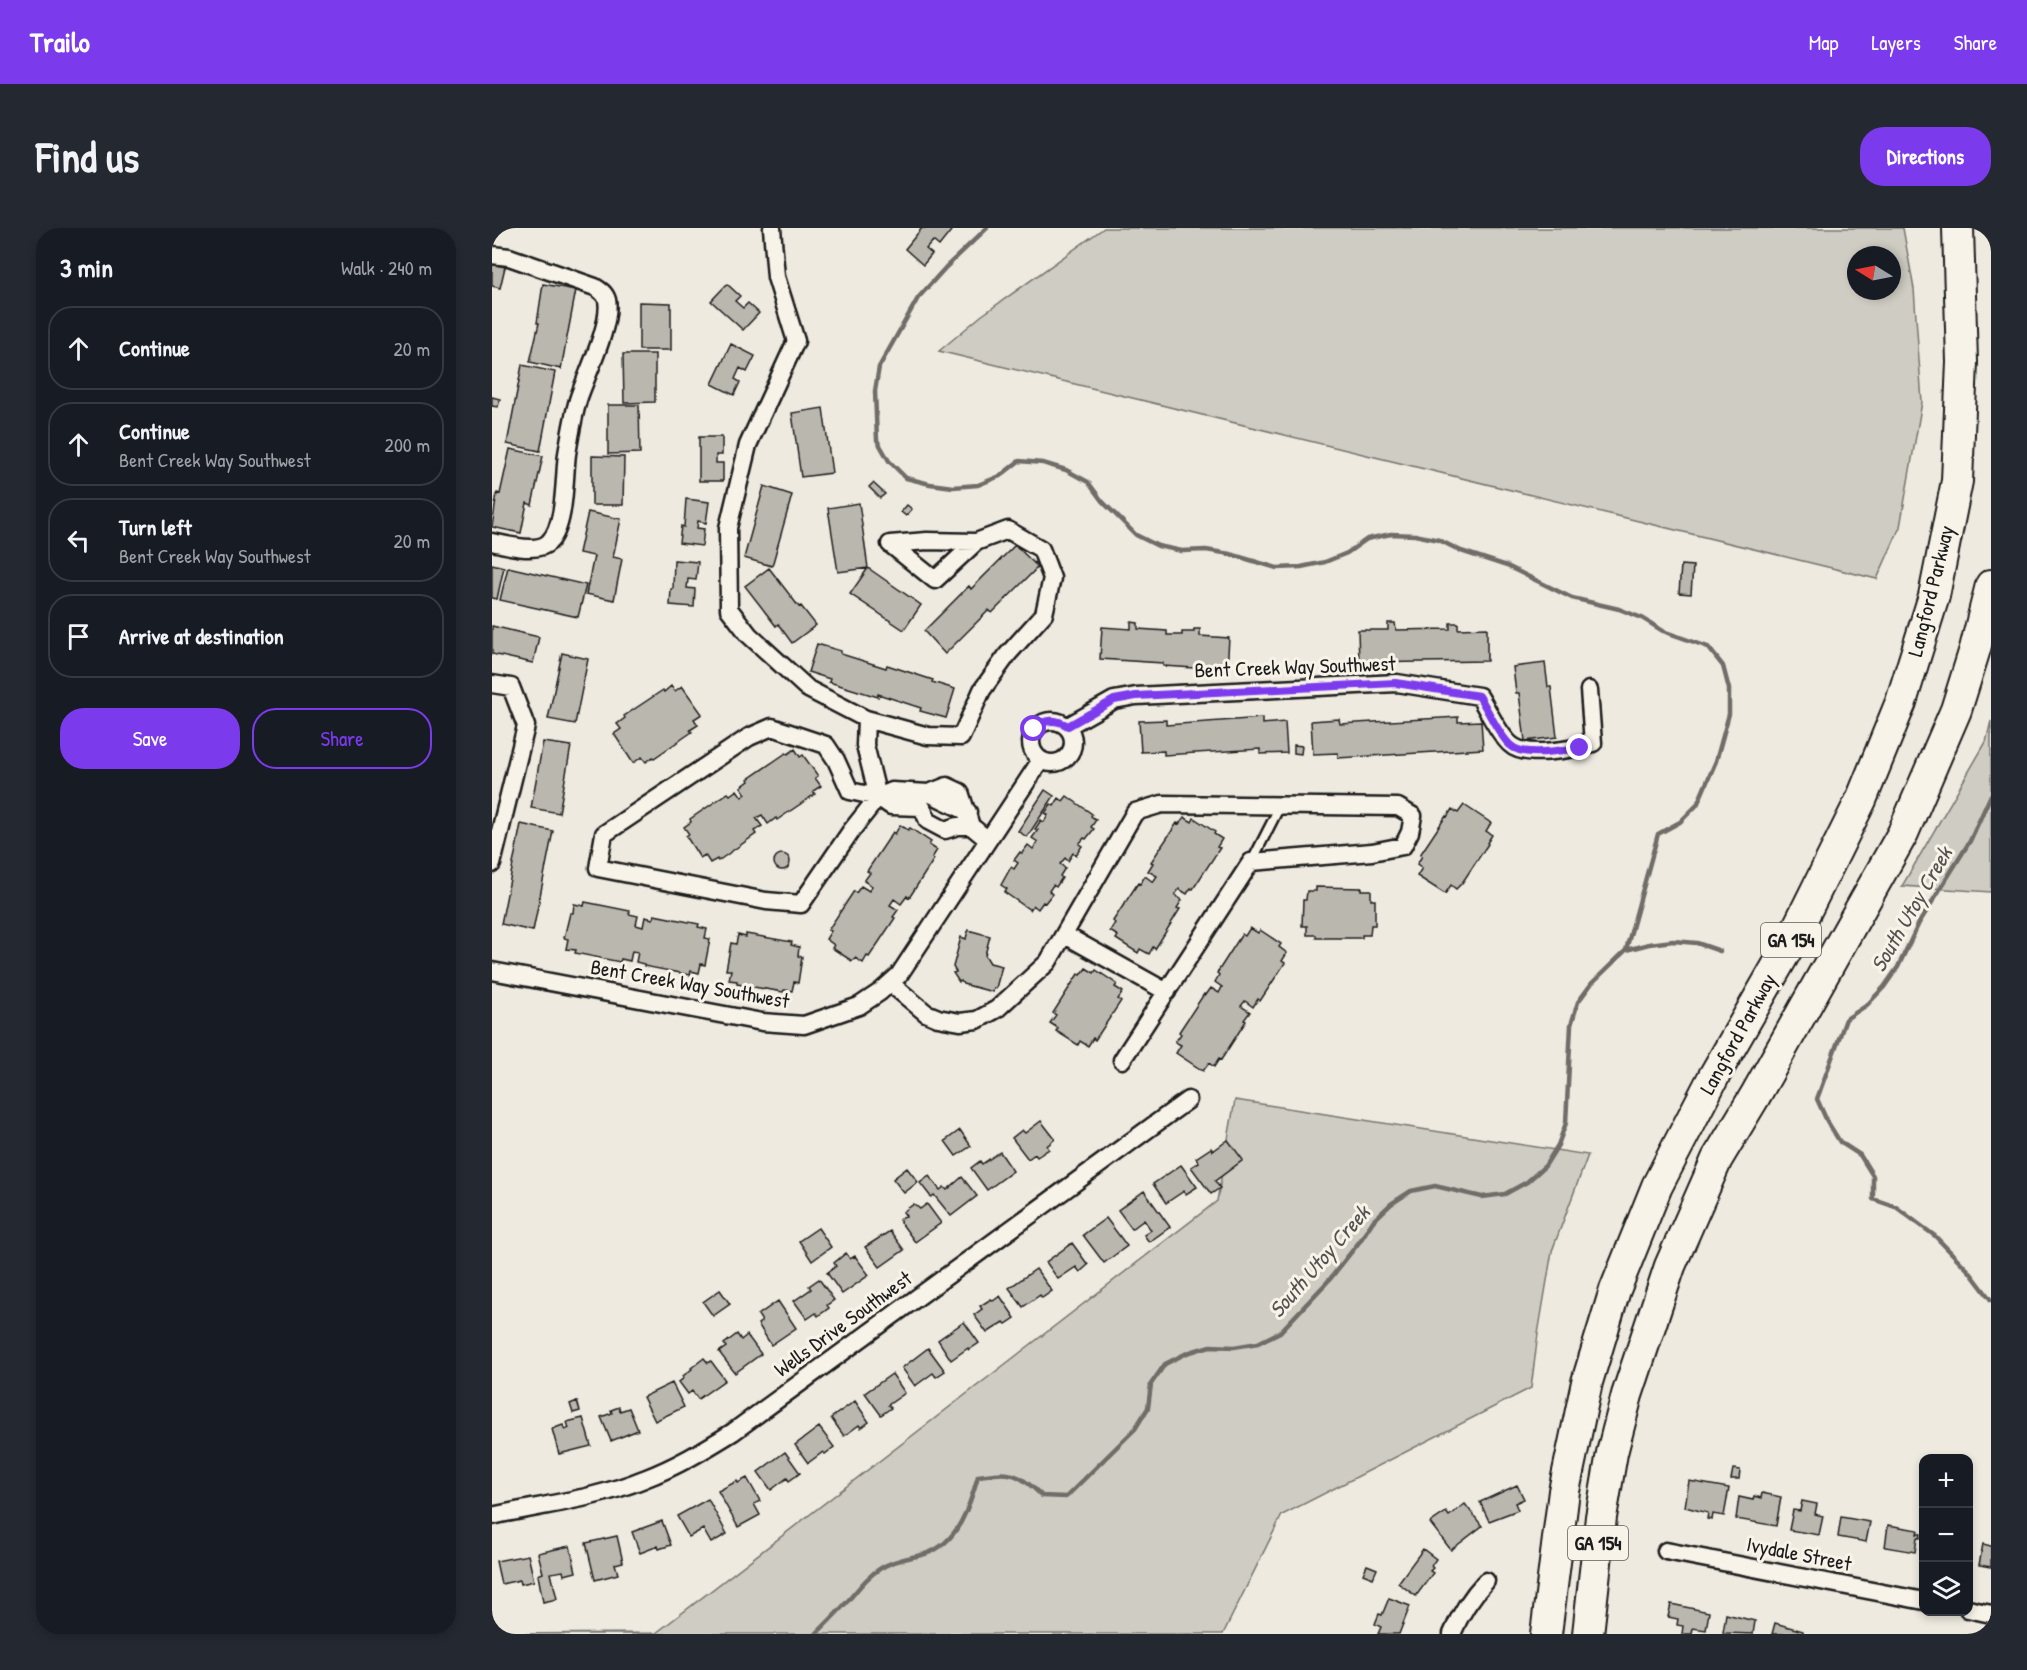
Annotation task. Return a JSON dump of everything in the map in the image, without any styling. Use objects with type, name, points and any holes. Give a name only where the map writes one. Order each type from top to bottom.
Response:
[{"type":"highway","name":"Langford Parkway","points":[[1546,1634],[1564,1491],[1587,1382],[1615,1290],[1657,1186],[1714,1076],[1787,949],[1861,800],[1901,702],[1934,597],[1957,481],[1962,362],[1958,228]]},
{"type":"highway","name":"GA 154","points":[[1588,1634],[1601,1517],[1612,1454],[1627,1395],[1670,1266],[1717,1159],[1903,833],[1956,710],[1975,649],[1991,585]]},
{"type":"street","points":[[772,228],[776,277],[796,341],[748,445],[728,528],[729,609],[749,635],[808,689],[866,719],[928,736],[961,737],[982,690],[1008,654],[1044,614],[1052,578],[1041,549],[1008,530],[976,542]]},
{"type":"street","points":[[492,255],[509,257],[595,287],[604,292],[607,300],[607,315],[602,333],[578,401],[567,453],[558,529],[549,543],[536,548],[492,542]]},
{"type":"street","name":"Bent Creek Way Southwest","points":[[1068,726],[1114,700],[1136,696],[1396,683],[1479,696],[1510,746],[1522,751],[1545,752],[1580,748],[1593,743],[1590,690]]},
{"type":"street","points":[[492,684],[511,687],[526,726],[492,864]]},
{"type":"street","points":[[866,719],[865,745],[878,797]]},
{"type":"street","points":[[1049,720],[1060,721],[1068,726],[1074,741],[1072,751],[1065,759],[1055,763],[1041,760],[1032,750],[1030,743],[1034,729],[1049,720]]},
{"type":"street","points":[[878,797],[850,791],[836,760],[826,745],[772,727],[749,737],[604,834],[598,868],[755,899],[801,904],[851,831],[878,797],[892,791],[925,798],[939,813],[966,821],[988,840]]},
{"type":"street","name":"Bent Creek Way Southwest","points":[[492,971],[762,1022],[804,1025],[859,1006],[899,975],[1041,760]]},
{"type":"street","points":[[925,798],[947,786],[960,792],[966,821]]},
{"type":"street","points":[[890,983],[926,1013],[960,1022],[977,1020],[996,1009],[1048,962],[1136,812],[1162,804],[1280,805],[1398,807],[1413,816],[1410,832],[1403,846],[1372,852],[1251,862],[1122,1060]]},
{"type":"street","points":[[1065,935],[1167,992]]},
{"type":"street","name":"Wells Drive Southwest","points":[[492,1516],[599,1494],[643,1480],[686,1461],[733,1432],[1188,1100]]},
{"type":"street","name":"Ivydale Street","points":[[1666,1551],[1919,1600]]},
{"type":"street","points":[[1452,1634],[1473,1594],[1486,1581]]},
{"type":"street","points":[[1973,1611],[1991,1614]]},
{"type":"lane","points":[[1251,862],[1280,805]]},
{"type":"shaded area","points":[[1104,228],[1903,228],[1914,289],[1922,402],[1900,527],[1877,579],[939,351],[981,316]]},
{"type":"shaded area","points":[[1991,721],[1991,892],[1902,886],[1986,742]]},
{"type":"shaded area","points":[[1235,1100],[1588,1155],[1552,1251],[1531,1388],[1282,1515],[1223,1634],[492,1634],[656,1633],[1217,1201]]},
{"type":"building","points":[[922,228],[947,228],[951,231],[939,246],[933,241],[926,249],[932,254],[923,265],[905,249]]},
{"type":"building","points":[[492,264],[505,267],[500,288],[492,286]]},
{"type":"building","points":[[543,284],[576,290],[561,369],[530,362],[539,323],[537,323]]},
{"type":"building","points":[[727,284],[740,296],[735,301],[743,308],[748,303],[759,313],[743,330],[711,301]]},
{"type":"building","points":[[639,302],[671,303],[671,350],[639,350]]},
{"type":"building","points":[[731,344],[755,356],[747,372],[740,368],[735,379],[740,382],[734,395],[712,384]]},
{"type":"building","points":[[623,354],[655,354],[655,402],[624,403]]},
{"type":"building","points":[[522,365],[555,372],[540,451],[507,444]]},
{"type":"building","points":[[492,397],[500,399],[498,407],[492,406]]},
{"type":"building","points":[[608,405],[639,405],[640,453],[608,454]]},
{"type":"building","points":[[823,408],[832,473],[801,477],[792,413]]},
{"type":"building","points":[[699,437],[722,437],[722,455],[716,455],[716,463],[723,463],[723,481],[699,481]]},
{"type":"building","points":[[510,449],[543,456],[532,505],[527,503],[521,533],[492,527],[497,493],[500,494]]},
{"type":"building","points":[[592,456],[624,457],[623,505],[592,505]]},
{"type":"building","points":[[873,483],[885,494],[880,498],[869,487]]},
{"type":"building","points":[[764,486],[792,495],[772,566],[744,558]]},
{"type":"building","points":[[686,499],[709,502],[706,523],[698,521],[697,528],[704,529],[702,546],[679,543],[681,526],[684,527]]},
{"type":"building","points":[[859,503],[868,568],[838,572],[828,508]]},
{"type":"building","points":[[907,505],[912,509],[906,516],[901,512]]},
{"type":"building","points":[[588,512],[621,519],[613,557],[622,559],[614,600],[586,594],[594,556],[579,553]]},
{"type":"building","points":[[1015,545],[1038,567],[992,613],[989,610],[945,654],[924,631]]},
{"type":"building","points":[[674,560],[698,562],[696,580],[688,579],[687,588],[695,589],[694,607],[670,605]]},
{"type":"building","points":[[492,564],[504,567],[497,599],[492,598]]},
{"type":"building","points":[[1681,565],[1693,566],[1691,594],[1679,593]]},
{"type":"building","points":[[508,567],[586,585],[578,617],[500,600]]},
{"type":"building","points":[[769,568],[816,625],[792,643],[745,586]]},
{"type":"building","points":[[868,568],[921,605],[904,630],[850,594]]},
{"type":"building","points":[[1131,622],[1138,623],[1138,629],[1167,631],[1167,635],[1182,635],[1182,632],[1194,632],[1194,629],[1200,629],[1200,636],[1229,638],[1227,670],[1100,659],[1102,627],[1131,629]]},
{"type":"building","points":[[1388,623],[1395,623],[1396,630],[1450,629],[1450,623],[1458,623],[1458,629],[1487,628],[1487,661],[1359,663],[1358,630],[1388,630]]},
{"type":"building","points":[[492,626],[539,637],[533,663],[492,654]]},
{"type":"building","points":[[817,644],[841,651],[841,654],[886,668],[887,665],[955,689],[946,718],[920,711],[921,708],[878,694],[878,697],[829,682],[830,679],[808,672]]},
{"type":"building","points":[[562,653],[588,659],[575,724],[548,719]]},
{"type":"building","points":[[1545,663],[1548,687],[1551,687],[1557,737],[1525,741],[1513,667]]},
{"type":"building","points":[[671,686],[675,691],[682,686],[702,714],[694,719],[698,725],[690,730],[692,732],[654,758],[646,762],[642,757],[633,763],[614,734],[621,729],[617,724],[625,718],[624,716]]},
{"type":"building","points":[[1458,717],[1458,722],[1481,721],[1483,749],[1338,758],[1338,753],[1313,754],[1311,721],[1339,719],[1340,724]]},
{"type":"building","points":[[1262,718],[1262,724],[1285,722],[1287,753],[1260,754],[1260,749],[1164,755],[1164,751],[1141,752],[1139,721],[1166,720],[1166,725]]},
{"type":"building","points":[[543,742],[571,746],[559,813],[531,808]]},
{"type":"building","points":[[1294,745],[1302,746],[1301,754],[1294,753]]},
{"type":"building","points":[[795,749],[800,757],[803,755],[818,776],[815,778],[821,786],[813,791],[815,794],[768,824],[762,815],[756,818],[762,826],[754,831],[756,834],[718,861],[717,859],[710,863],[705,855],[700,858],[686,836],[689,834],[684,827],[691,822],[690,819],[728,793],[730,795],[737,790],[742,797],[746,794],[741,787],[749,781],[748,779]]},
{"type":"building","points":[[1045,790],[1054,796],[1027,837],[1018,831]]},
{"type":"building","points":[[1067,796],[1092,814],[1091,816],[1096,820],[1091,827],[1094,829],[1079,844],[1082,846],[1076,855],[1073,853],[1068,861],[1065,858],[1060,864],[1065,868],[1060,876],[1062,878],[1056,887],[1053,885],[1049,891],[1052,894],[1045,903],[1043,902],[1038,909],[1033,905],[1030,910],[1004,892],[1007,889],[1001,885],[1011,867],[1014,869],[1018,863],[1014,860],[1020,852],[1022,853],[1028,845],[1033,849],[1038,842],[1032,838],[1038,830],[1035,829],[1041,820],[1044,822],[1048,815],[1045,813],[1051,804],[1054,806],[1059,798],[1063,801]]},
{"type":"building","points":[[1464,805],[1491,823],[1486,831],[1492,835],[1462,883],[1456,889],[1451,885],[1445,894],[1417,876],[1422,868],[1417,864],[1422,856],[1420,855],[1446,816],[1452,809],[1458,813]]},
{"type":"building","points":[[1184,817],[1192,822],[1194,818],[1215,832],[1214,834],[1222,839],[1217,847],[1220,848],[1193,889],[1191,888],[1187,894],[1179,889],[1175,895],[1182,900],[1177,908],[1180,909],[1155,949],[1153,947],[1149,954],[1140,949],[1138,953],[1116,939],[1118,936],[1110,931],[1115,923],[1113,921],[1145,876],[1153,882],[1157,876],[1148,871],[1153,863],[1151,862],[1177,823],[1179,824]]},
{"type":"building","points":[[521,824],[553,831],[533,931],[501,924]]},
{"type":"building","points":[[900,825],[908,830],[910,828],[931,842],[929,845],[937,850],[932,858],[934,859],[909,898],[907,896],[901,904],[894,899],[890,905],[898,910],[893,917],[895,918],[869,957],[867,956],[863,963],[855,958],[852,961],[832,948],[834,945],[826,939],[831,931],[828,930],[854,891],[856,893],[861,886],[869,891],[872,886],[864,881],[870,873],[867,871]]},
{"type":"building","points":[[782,854],[790,862],[782,870],[774,862]]},
{"type":"building","points":[[1316,887],[1371,890],[1371,900],[1375,900],[1375,925],[1371,925],[1370,935],[1362,935],[1362,938],[1316,938],[1316,935],[1307,935],[1307,926],[1302,926],[1303,900],[1306,900],[1307,891],[1316,891]]},
{"type":"building","points":[[585,902],[630,911],[629,914],[638,916],[636,925],[643,927],[645,917],[653,919],[654,915],[699,924],[698,927],[707,929],[705,938],[710,939],[705,965],[701,964],[699,973],[691,971],[690,975],[644,966],[636,962],[638,952],[632,951],[630,961],[621,959],[620,962],[566,949],[568,939],[564,938],[570,913],[573,913],[574,904],[584,906]]},
{"type":"building","points":[[1250,928],[1258,933],[1260,930],[1281,944],[1279,947],[1287,953],[1282,961],[1285,963],[1260,1001],[1258,999],[1253,1007],[1245,1001],[1241,1006],[1250,1012],[1244,1020],[1246,1021],[1221,1060],[1219,1059],[1214,1067],[1209,1063],[1203,1071],[1176,1053],[1181,1045],[1175,1042],[1204,994],[1206,995],[1211,988],[1219,993],[1222,987],[1215,982],[1219,975],[1217,973],[1242,934],[1245,936]]},
{"type":"building","points":[[968,930],[990,936],[985,955],[990,963],[1002,966],[993,992],[963,984],[953,973],[956,972],[953,967],[961,937],[966,939]]},
{"type":"building","points":[[746,934],[792,942],[791,945],[799,947],[798,956],[802,957],[798,983],[794,982],[792,991],[784,990],[783,992],[737,984],[737,981],[729,980],[731,970],[726,970],[731,943],[736,944],[738,935],[746,937]]},
{"type":"building","points":[[1086,968],[1094,973],[1096,970],[1117,984],[1115,987],[1123,992],[1118,999],[1121,1001],[1095,1040],[1093,1038],[1088,1046],[1080,1041],[1078,1045],[1056,1031],[1058,1028],[1050,1023],[1056,1015],[1053,1013],[1078,974],[1081,975]]},
{"type":"building","points":[[1041,1121],[1055,1139],[1047,1146],[1049,1149],[1037,1157],[1035,1154],[1028,1159],[1012,1138],[1022,1130],[1025,1133]]},
{"type":"building","points":[[960,1130],[971,1146],[956,1156],[945,1141]]},
{"type":"building","points":[[1228,1140],[1243,1160],[1215,1181],[1220,1188],[1211,1194],[1191,1167],[1199,1162],[1196,1158],[1211,1148],[1213,1151]]},
{"type":"building","points":[[1000,1152],[1013,1171],[987,1190],[971,1168],[980,1161],[982,1164]]},
{"type":"building","points":[[1181,1165],[1197,1187],[1186,1194],[1184,1191],[1166,1203],[1153,1184]]},
{"type":"building","points":[[907,1168],[918,1182],[904,1193],[893,1179]]},
{"type":"building","points":[[929,1176],[940,1190],[944,1187],[947,1190],[962,1177],[977,1196],[951,1216],[934,1195],[931,1197],[920,1183]]},
{"type":"building","points":[[1144,1191],[1170,1227],[1149,1242],[1144,1235],[1151,1230],[1144,1220],[1132,1229],[1118,1210]]},
{"type":"building","points":[[914,1204],[920,1209],[927,1204],[941,1223],[915,1242],[899,1220],[906,1216],[903,1212]]},
{"type":"building","points":[[1106,1218],[1127,1246],[1104,1263],[1083,1235]]},
{"type":"building","points":[[818,1228],[831,1247],[812,1261],[799,1241]]},
{"type":"building","points":[[890,1231],[904,1250],[880,1267],[865,1247]]},
{"type":"building","points":[[1072,1243],[1088,1265],[1080,1272],[1076,1267],[1058,1279],[1046,1262]]},
{"type":"building","points":[[846,1253],[850,1259],[855,1256],[869,1275],[842,1294],[827,1273],[836,1266],[834,1263]]},
{"type":"building","points":[[1036,1269],[1052,1291],[1042,1298],[1040,1295],[1023,1307],[1009,1288]]},
{"type":"building","points":[[819,1279],[834,1300],[827,1305],[829,1308],[818,1316],[816,1313],[807,1319],[794,1301],[811,1289],[809,1286]]},
{"type":"building","points":[[720,1290],[730,1304],[713,1316],[703,1302]]},
{"type":"building","points":[[1000,1296],[1015,1318],[987,1333],[974,1315],[982,1309],[980,1306]]},
{"type":"building","points":[[778,1301],[796,1328],[771,1345],[758,1324],[762,1321],[758,1315]]},
{"type":"building","points":[[964,1322],[979,1343],[951,1360],[938,1340]]},
{"type":"building","points":[[737,1334],[741,1340],[747,1335],[761,1354],[735,1373],[719,1352],[726,1347],[724,1344]]},
{"type":"building","points":[[928,1348],[945,1371],[936,1377],[933,1373],[915,1386],[902,1368]]},
{"type":"building","points":[[704,1358],[708,1363],[711,1361],[725,1380],[698,1399],[692,1391],[688,1394],[679,1382]]},
{"type":"building","points":[[892,1374],[905,1393],[888,1405],[891,1408],[881,1415],[865,1393]]},
{"type":"building","points":[[672,1383],[684,1407],[655,1421],[643,1397]]},
{"type":"building","points":[[577,1401],[580,1411],[573,1413],[570,1404]]},
{"type":"building","points":[[855,1401],[869,1422],[861,1428],[859,1425],[844,1436],[831,1418]]},
{"type":"building","points":[[619,1407],[620,1411],[629,1408],[638,1430],[611,1441],[601,1417],[612,1413],[611,1410]]},
{"type":"building","points":[[583,1418],[591,1446],[559,1454],[552,1429],[563,1425],[565,1430],[569,1428],[567,1422]]},
{"type":"building","points":[[819,1427],[834,1447],[808,1463],[795,1445]]},
{"type":"building","points":[[785,1452],[800,1473],[789,1481],[787,1478],[771,1490],[758,1472]]},
{"type":"building","points":[[1733,1469],[1740,1470],[1739,1479],[1731,1479]]},
{"type":"building","points":[[747,1478],[760,1501],[754,1504],[760,1515],[738,1527],[718,1491]]},
{"type":"building","points":[[1689,1481],[1729,1488],[1724,1516],[1713,1514],[1712,1520],[1707,1519],[1708,1513],[1685,1507]]},
{"type":"building","points":[[1517,1485],[1524,1499],[1515,1503],[1518,1510],[1489,1521],[1480,1502]]},
{"type":"building","points":[[1762,1493],[1781,1497],[1776,1526],[1736,1519],[1739,1497],[1753,1500],[1754,1496],[1761,1498]]},
{"type":"building","points":[[708,1499],[727,1534],[711,1543],[703,1529],[689,1537],[677,1516]]},
{"type":"building","points":[[1802,1501],[1817,1504],[1815,1514],[1823,1516],[1819,1535],[1789,1530],[1793,1510],[1800,1511]]},
{"type":"building","points":[[1465,1504],[1482,1526],[1451,1550],[1430,1523],[1446,1512],[1449,1516]]},
{"type":"building","points":[[1841,1517],[1870,1522],[1866,1542],[1838,1537]]},
{"type":"building","points":[[662,1521],[671,1545],[659,1549],[658,1546],[640,1553],[632,1532]]},
{"type":"building","points":[[1888,1525],[1918,1530],[1919,1538],[1917,1538],[1915,1552],[1885,1547]]},
{"type":"building","points":[[617,1536],[623,1562],[615,1564],[618,1574],[595,1580],[586,1543]]},
{"type":"building","points":[[1983,1544],[1991,1546],[1991,1567],[1979,1565]]},
{"type":"building","points":[[570,1546],[576,1572],[564,1575],[563,1571],[551,1573],[557,1599],[543,1602],[538,1575],[543,1573],[538,1553]]},
{"type":"building","points":[[1423,1549],[1436,1559],[1431,1566],[1433,1568],[1430,1571],[1433,1573],[1416,1596],[1398,1583]]},
{"type":"building","points":[[528,1555],[534,1581],[521,1584],[520,1580],[501,1584],[496,1561]]},
{"type":"building","points":[[1367,1565],[1377,1569],[1373,1578],[1363,1574]]},
{"type":"building","points":[[1389,1598],[1410,1606],[1399,1634],[1378,1634],[1381,1627],[1375,1624],[1379,1614],[1382,1615]]},
{"type":"building","points":[[1671,1604],[1709,1612],[1706,1630],[1693,1628],[1692,1634],[1682,1634],[1683,1626],[1677,1625],[1678,1619],[1668,1617]]},
{"type":"building","points":[[1726,1614],[1755,1621],[1753,1634],[1723,1633]]},
{"type":"building","points":[[1775,1623],[1803,1631],[1803,1634],[1772,1634]]},
{"type":"waterway","points":[[987,228],[946,267],[918,298],[879,367],[875,391],[877,440],[889,461],[906,478],[953,487],[978,485],[1000,476],[1019,461],[1043,463],[1066,470],[1088,482],[1102,501],[1136,535],[1158,546],[1182,551],[1206,550],[1230,554],[1277,568],[1301,567],[1325,562],[1347,553],[1367,539],[1391,534],[1415,535],[1439,540],[1461,551],[1507,566],[1572,598],[1619,609],[1642,618],[1663,631],[1708,647],[1723,666],[1729,689],[1729,714],[1716,761],[1697,805],[1680,822],[1658,834],[1626,950]]},
{"type":"waterway","name":"South Utoy Creek","points":[[1846,1019],[1867,1005],[1898,967],[1919,923],[1970,841],[1991,795]]},
{"type":"waterway","name":"South Utoy Creek","points":[[816,1634],[866,1580],[881,1568],[903,1559],[925,1554],[946,1542],[961,1522],[978,1476],[1013,1475],[1027,1482],[1042,1496],[1066,1497],[1135,1429],[1148,1408],[1151,1384],[1165,1364],[1187,1353],[1210,1346],[1234,1347],[1258,1343],[1280,1332],[1330,1279],[1373,1221],[1391,1204],[1411,1191],[1435,1186],[1482,1197],[1505,1194],[1527,1182],[1545,1166],[1558,1145],[1566,1123],[1571,1025],[1578,1002],[1592,983],[1626,950],[1649,944],[1673,941],[1697,943],[1720,951]]},
{"type":"waterway","points":[[1846,1019],[1817,1099],[1827,1121],[1840,1142],[1860,1155],[1873,1176],[1873,1199],[1896,1207],[1935,1236],[1969,1271],[1991,1300]]},
{"type":"route","points":[[1034,729],[1049,720],[1060,721],[1068,726],[1114,700],[1136,696],[1396,683],[1479,696],[1510,746],[1522,751],[1545,752],[1580,748]]}]
